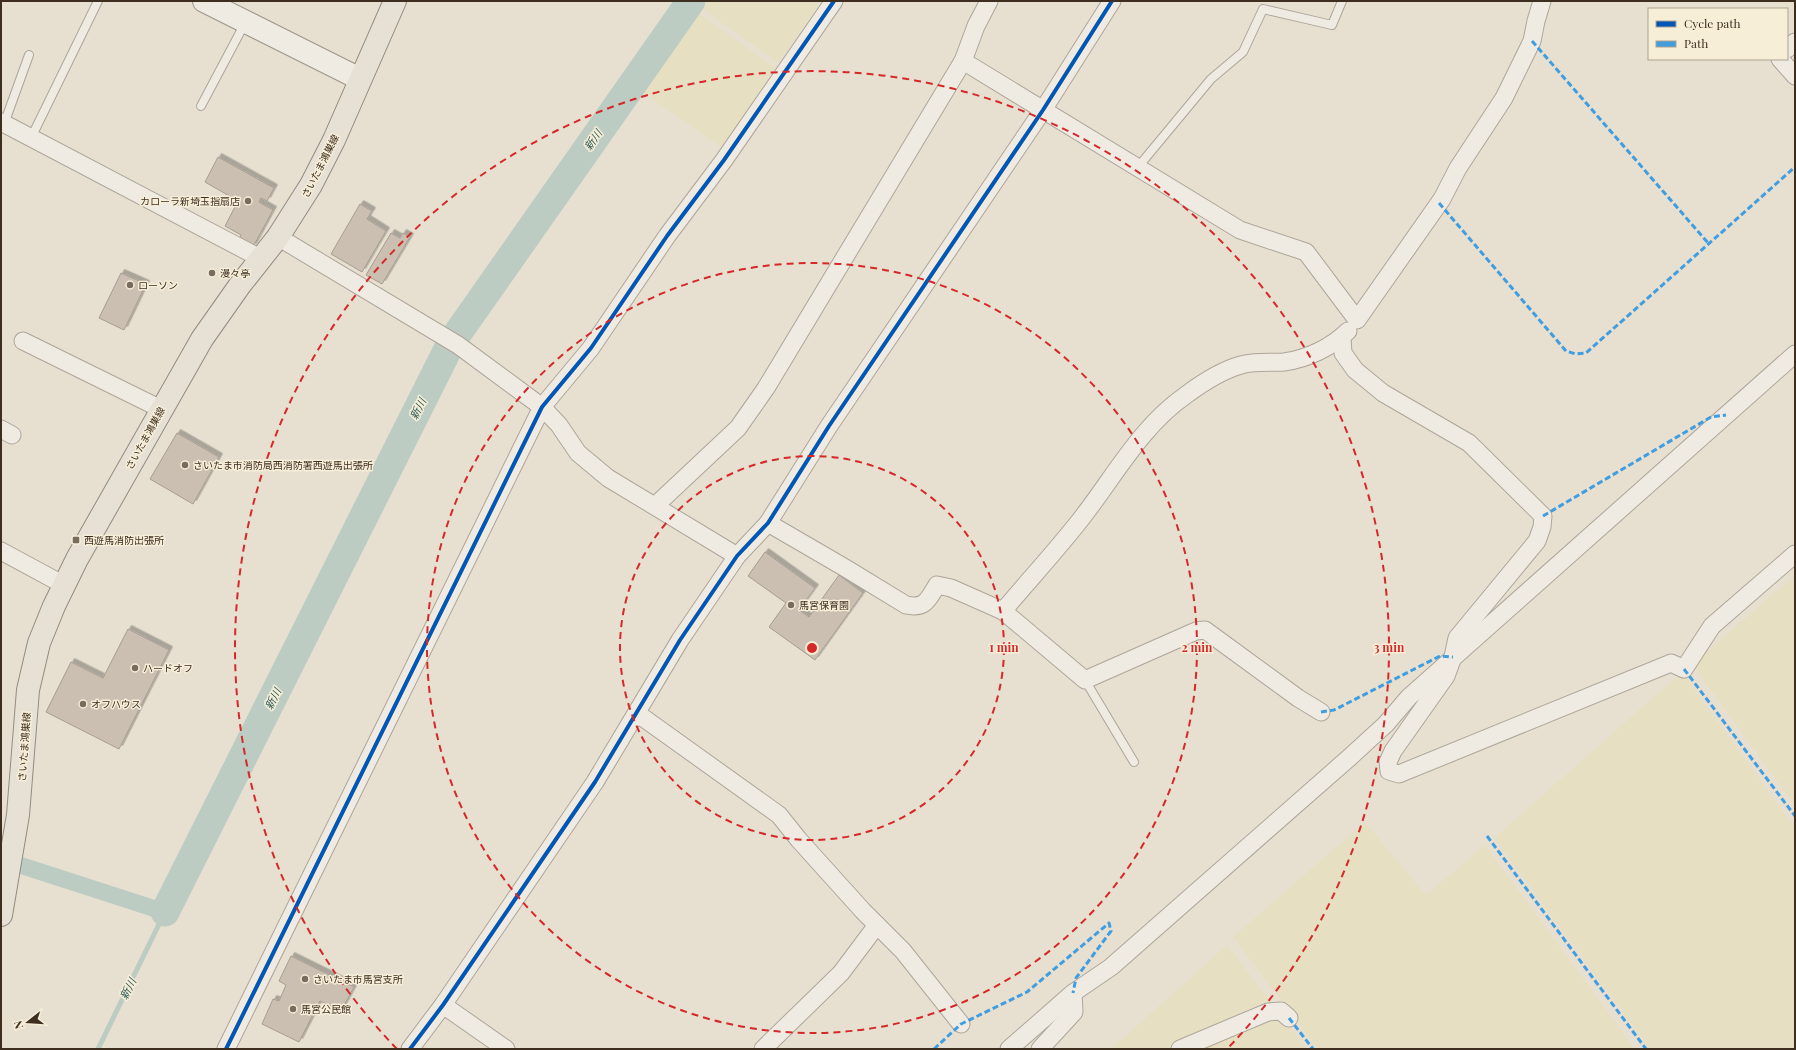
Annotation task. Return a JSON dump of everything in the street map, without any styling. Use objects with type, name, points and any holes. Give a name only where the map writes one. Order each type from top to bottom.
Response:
[{"type":"main road","name":"さいたま鴻巣線","points":[[1,915],[5,872],[18,815],[25,719],[33,665],[46,625],[64,585],[161,409],[202,339],[260,258],[278,237],[299,206],[322,165],[395,1]]},
{"type":"street","points":[[204,1],[360,79]]},
{"type":"street","points":[[226,1049],[542,407],[591,348],[666,236],[724,160],[834,1]]},
{"type":"street","points":[[656,505],[738,428],[766,388],[963,61],[976,26],[989,1]]},
{"type":"street","points":[[410,1049],[442,1006],[595,782],[638,714],[680,640],[737,556],[768,523],[829,426],[1043,110],[1112,1]]},
{"type":"street","points":[[1003,611],[1081,519],[1161,414],[1186,394],[1230,369],[1243,364],[1286,362],[1323,349],[1342,338],[1358,320],[1442,199],[1458,168],[1504,98],[1532,41],[1542,1]]},
{"type":"street","points":[[1781,60],[1795,76]]},
{"type":"street","points":[[963,61],[1240,230],[1306,252],[1358,320]]},
{"type":"street","points":[[2,123],[260,258]]},
{"type":"street","points":[[278,237],[458,345],[542,407],[559,425],[578,453],[608,478],[656,505],[737,556]]},
{"type":"street","points":[[1342,338],[1343,353],[1355,370],[1383,393],[1469,443],[1543,516],[1542,526],[1537,541],[1457,638],[1453,657],[1446,676],[1393,751],[1388,762],[1389,772],[1399,774],[1672,663],[1684,669],[1712,626],[1795,554]]},
{"type":"street","points":[[23,342],[161,409]]},
{"type":"street","points":[[1009,1049],[1074,993],[1111,967],[1350,757],[1386,724],[1409,697],[1453,657],[1795,354]]},
{"type":"street","points":[[768,523],[906,605],[916,607],[925,604],[937,585],[951,588],[1003,611],[1085,680],[1196,631],[1205,630],[1298,698],[1321,712]]},
{"type":"street","points":[[1,552],[64,585]]},
{"type":"street","points":[[638,714],[779,815],[799,840],[903,951],[961,1024]]},
{"type":"street","points":[[763,1049],[841,973],[877,925]]},
{"type":"street","points":[[1040,1049],[1074,1012],[1074,993]]},
{"type":"street","points":[[442,1006],[506,1049]]},
{"type":"street","points":[[1180,1049],[1268,1012],[1281,1011],[1290,1018]]},
{"type":"lane","points":[[31,138],[98,1]]},
{"type":"lane","points":[[1138,168],[1211,79],[1242,52],[1263,9],[1332,25],[1342,1]]},
{"type":"lane","points":[[200,106],[246,22]]},
{"type":"lane","points":[[2,123],[28,56]]},
{"type":"lane","points":[[1085,680],[1134,762]]},
{"type":"shaded area","points":[[704,1],[813,1],[819,5],[778,63],[700,7]]},
{"type":"shaded area","points":[[696,12],[776,68],[721,147],[641,91]]},
{"type":"shaded area","points":[[1795,575],[1795,806],[1692,664]]},
{"type":"shaded area","points":[[1682,672],[1795,828],[1795,1049],[1650,1049],[1494,838]]},
{"type":"shaded area","points":[[1365,822],[1426,895],[1485,845],[1635,1049],[1318,1049],[1233,937]]},
{"type":"shaded area","points":[[1227,945],[1307,1049],[1111,1049]]},
{"type":"building","points":[[218,157],[274,188],[267,201],[261,198],[259,202],[273,210],[253,247],[239,239],[241,235],[225,226],[238,201],[205,182]]},
{"type":"building","points":[[360,204],[372,211],[367,219],[386,231],[362,272],[331,254]]},
{"type":"building","points":[[391,233],[400,238],[403,233],[410,237],[382,284],[366,275]]},
{"type":"building","points":[[121,273],[146,284],[124,330],[99,318]]},
{"type":"building","points":[[177,433],[219,457],[193,504],[150,479]]},
{"type":"building","points":[[765,552],[815,588],[799,610],[809,617],[839,575],[863,593],[815,660],[769,627],[786,603],[748,576]]},
{"type":"building","points":[[128,629],[169,650],[119,749],[46,712],[71,662],[103,678]]},
{"type":"building","points":[[291,956],[354,987],[341,1011],[320,1001],[299,1042],[262,1024],[273,999],[279,1001],[286,985],[279,981]]},
{"type":"waterway","name":"新川","points":[[455,337],[691,1]]},
{"type":"waterway","name":"新川","points":[[165,912],[448,349]]},
{"type":"waterway","points":[[1,859],[165,912]]},
{"type":"waterway","name":"新川","points":[[98,1049],[165,912]]},
{"type":"marked path","points":[[1532,41],[1709,244]]},
{"type":"marked path","points":[[1439,203],[1566,351],[1576,354],[1586,353],[1795,167]]},
{"type":"marked path","points":[[1543,516],[1711,417],[1726,415]]},
{"type":"marked path","points":[[1321,712],[1334,710],[1440,656],[1453,657]]},
{"type":"marked path","points":[[1684,669],[1795,816]]},
{"type":"marked path","points":[[1487,836],[1646,1049]]},
{"type":"marked path","points":[[934,1049],[961,1024],[1027,992],[1109,923],[1111,931],[1076,978],[1073,993]]},
{"type":"marked path","points":[[1289,1018],[1313,1049]]},
{"type":"cycle path","points":[[226,1049],[542,407],[591,348],[667,236],[724,160],[834,1]]},
{"type":"cycle path","points":[[410,1049],[443,1005],[595,782],[680,640],[737,556],[768,523],[829,426],[1043,110],[1112,1]]},
{"type":"place","name":"カローラ新埼玉指扇店","points":[[248,201]]},
{"type":"place","name":"漫々亭","points":[[212,273]]},
{"type":"place","name":"ローソン","points":[[130,285]]},
{"type":"place","name":"さいたま市消防局西消防署西遊馬出張所","points":[[185,465]]},
{"type":"place","name":"西遊馬消防出張所","points":[[76,540]]},
{"type":"place","name":"馬宮保育園","points":[[791,605]]},
{"type":"place","name":"ハードオフ","points":[[135,668]]},
{"type":"place","name":"オフハウス","points":[[83,704]]},
{"type":"place","name":"さいたま市馬宮支所","points":[[305,979]]},
{"type":"place","name":"馬宮公民館","points":[[293,1009]]}]
